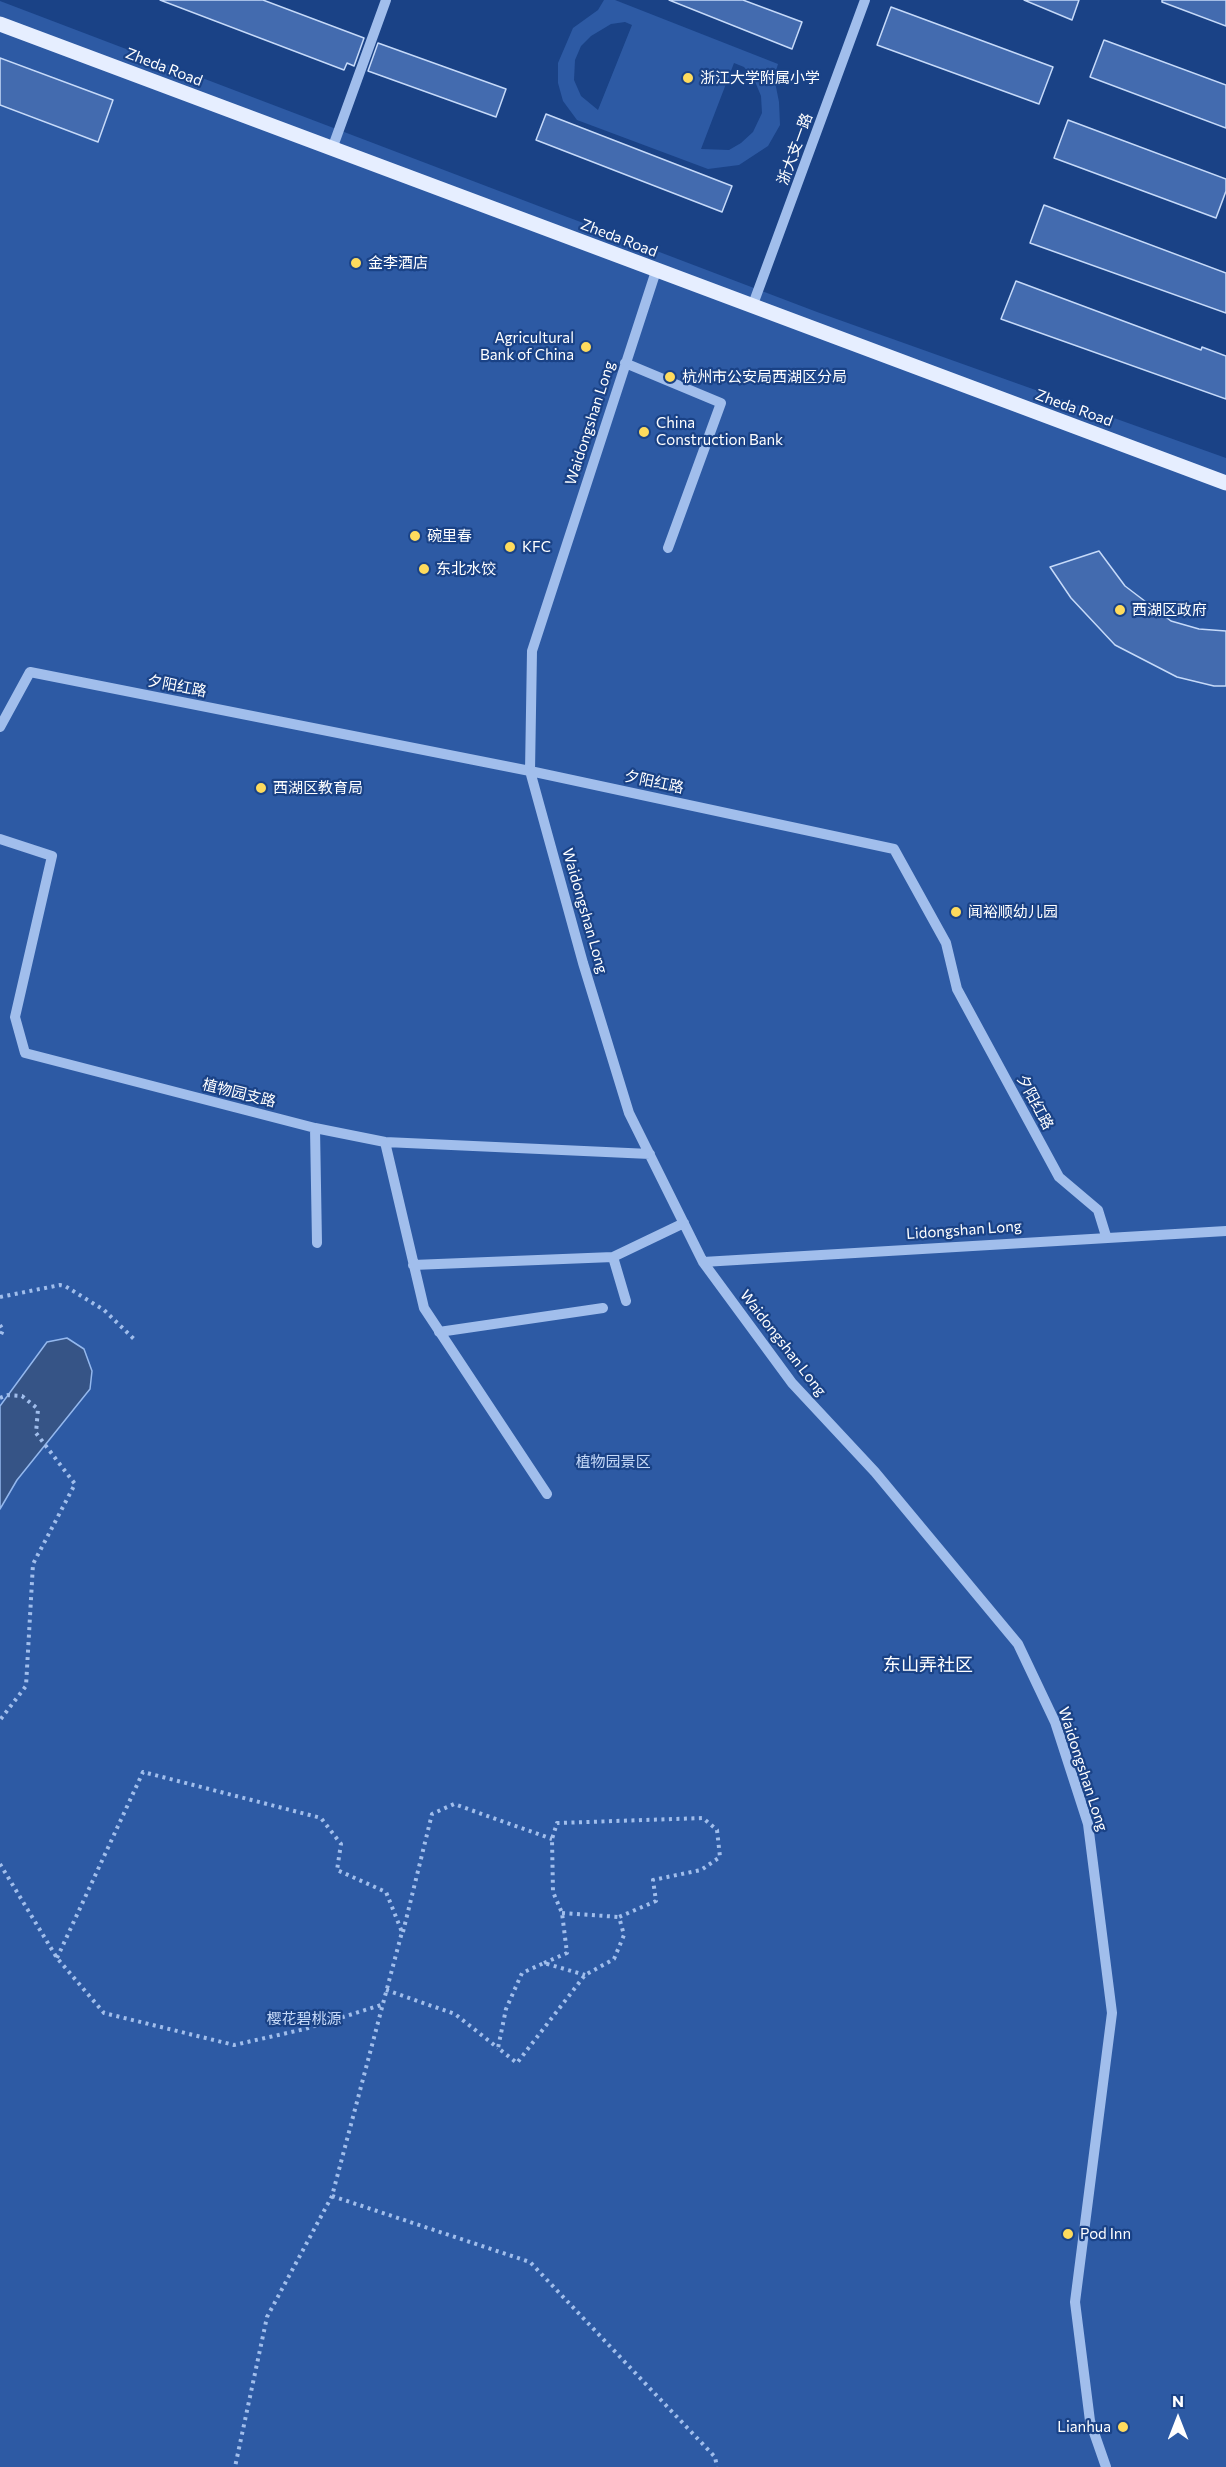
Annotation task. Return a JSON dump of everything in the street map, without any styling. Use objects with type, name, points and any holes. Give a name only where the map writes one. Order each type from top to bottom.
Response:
[{"type":"main road","name":"Zheda Road","points":[[0,24],[752,308],[1226,483]]},
{"type":"street","points":[[332,149],[386,0]]},
{"type":"street","name":"浙大支一路","points":[[752,308],[865,0]]},
{"type":"street","name":"Waidongshan Long","points":[[656,271],[532,651],[530,771],[583,963],[629,1113],[703,1262],[792,1383],[875,1472],[1018,1644],[1055,1722],[1088,1824],[1112,2013],[1075,2302],[1090,2421],[1106,2467]]},
{"type":"street","points":[[625,363],[721,403],[668,548]]},
{"type":"street","name":"夕阳红路","points":[[0,727],[30,672],[530,771],[894,849],[946,943],[957,989],[1059,1177],[1098,1210],[1106,1236]]},
{"type":"street","name":"植物园支路","points":[[0,839],[52,856],[15,1017],[25,1053],[315,1128],[384,1142],[650,1154]]},
{"type":"street","points":[[315,1128],[317,1244]]},
{"type":"street","points":[[384,1142],[424,1308],[547,1494]]},
{"type":"street","points":[[413,1265],[613,1257],[684,1223]]},
{"type":"street","name":"Lidongshan Long","points":[[703,1262],[1106,1236],[1226,1231]]},
{"type":"street","points":[[613,1257],[626,1301]]},
{"type":"street","points":[[439,1332],[603,1308]]},
{"type":"path","points":[[0,1297],[60,1285],[104,1310],[135,1340]]},
{"type":"path","points":[[0,1324],[3,1330],[0,1337]]},
{"type":"path","points":[[0,1398],[8,1395],[22,1396],[38,1409],[36,1433],[75,1484],[33,1564],[26,1686],[0,1720]]},
{"type":"path","points":[[57,1958],[143,1772],[321,1818],[341,1844],[337,1870],[386,1892],[402,1932]]},
{"type":"path","points":[[235,2467],[267,2317],[332,2196],[432,1814],[454,1804],[552,1839]]},
{"type":"path","points":[[498,2048],[506,2009],[522,1973],[567,1953],[562,1913],[553,1892],[552,1839],[557,1823],[703,1818],[717,1830],[720,1857],[701,1870],[653,1880],[656,1901],[619,1917],[562,1913]]},
{"type":"path","points":[[0,1864],[57,1958],[104,2013],[234,2045],[305,2029],[382,2005]]},
{"type":"path","points":[[386,1990],[455,2014],[517,2063],[585,1975],[614,1959],[624,1935],[619,1917]]},
{"type":"path","points":[[544,1963],[585,1975]]},
{"type":"path","points":[[332,2196],[530,2262],[715,2457],[717,2467]]},
{"type":"green space","points":[[604,0],[615,0],[778,64],[774,77],[779,102],[780,125],[768,146],[739,165],[708,169],[577,120],[563,101],[558,83],[558,63],[573,28],[598,10]],"holes":[[[625,22],[632,25],[598,110],[581,96],[574,80],[575,60],[581,46],[591,36],[611,24]],[[734,63],[744,67],[754,79],[761,96],[762,113],[753,132],[741,143],[729,150],[701,149]]]},
{"type":"green space","name":"植物园景区","points":[[0,1],[817,312],[1226,458],[1226,2467],[0,2467]]},
{"type":"shaded area","points":[[67,1338],[84,1349],[92,1371],[90,1389],[17,1480],[0,1509],[0,1406],[47,1342]]},
{"type":"building","points":[[160,0],[263,0],[364,38],[354,66],[347,63],[344,70]]},
{"type":"building","points":[[669,0],[743,0],[802,22],[792,49]]},
{"type":"building","points":[[1024,0],[1079,0],[1072,20]]},
{"type":"building","points":[[1162,0],[1226,0],[1226,26],[1162,2]]},
{"type":"building","points":[[891,7],[1053,67],[1039,104],[877,45]]},
{"type":"building","points":[[1104,40],[1226,85],[1226,128],[1090,77]]},
{"type":"building","points":[[378,43],[506,89],[496,117],[368,71]]},
{"type":"building","points":[[0,58],[113,100],[98,142],[0,105]]},
{"type":"building","points":[[546,114],[732,186],[722,212],[536,140]]},
{"type":"building","points":[[1068,120],[1226,179],[1226,191],[1216,218],[1054,158]]},
{"type":"building","points":[[1044,205],[1226,273],[1226,313],[1030,243]]},
{"type":"building","points":[[1016,281],[1201,350],[1202,347],[1226,356],[1226,399],[1001,319]]},
{"type":"building","name":"西湖区政府","points":[[1099,551],[1125,586],[1171,621],[1199,629],[1226,631],[1226,686],[1214,686],[1177,677],[1115,645],[1071,598],[1050,567]]},
{"type":"place","name":"浙江大学附属小学","points":[[688,78]]},
{"type":"place","name":"金李酒店","points":[[356,263]]},
{"type":"place","name":"Agricultural Bank of China","points":[[586,347]]},
{"type":"place","name":"杭州市公安局西湖区分局","points":[[670,377]]},
{"type":"place","name":"China Construction Bank","points":[[644,432]]},
{"type":"place","name":"碗里春","points":[[415,536]]},
{"type":"place","name":"KFC","points":[[510,547]]},
{"type":"place","name":"东北水饺","points":[[424,569]]},
{"type":"place","name":"西湖区政府","points":[[1120,610]]},
{"type":"place","name":"西湖区教育局","points":[[261,788]]},
{"type":"place","name":"闻裕顺幼儿园","points":[[956,912]]},
{"type":"place","name":"Pod Inn","points":[[1068,2234]]},
{"type":"place","name":"Lianhua","points":[[1123,2427]]},
{"type":"district","name":"东山弄社区","points":[[928,1665]]},
{"type":"park label","name":"樱花碧桃源","points":[[304,2019]]}]
